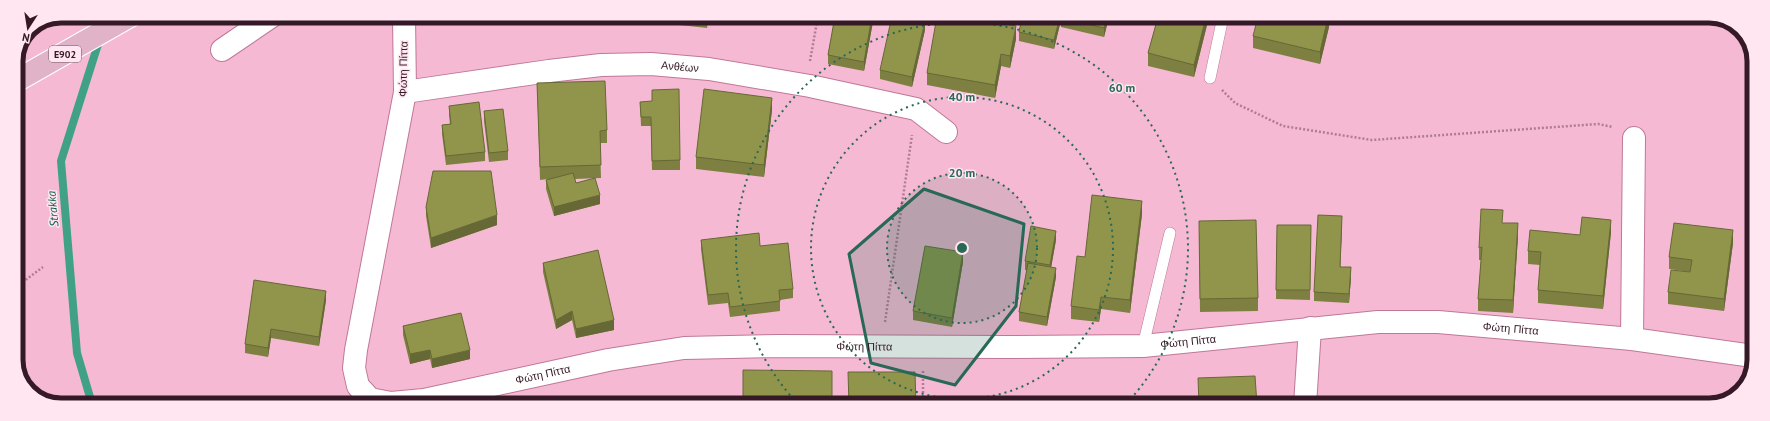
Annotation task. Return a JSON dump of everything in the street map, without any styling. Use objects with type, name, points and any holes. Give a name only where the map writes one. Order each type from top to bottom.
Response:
[{"type":"main road","name":"E902","points":[[23,77],[118,23]]},
{"type":"street","points":[[222,50],[262,23]]},
{"type":"street","name":"Φώτη Πίττα","points":[[369,398],[358,386],[354,368],[356,350],[405,92],[404,23]]},
{"type":"street","name":"Ανθέων","points":[[405,92],[600,65],[644,64],[709,69],[806,85],[916,109],[946,132]]},
{"type":"street","points":[[1632,338],[1634,138]]},
{"type":"street","name":"Φώτη Πίττα","points":[[433,398],[608,360],[684,348],[779,346],[1143,346],[1378,322],[1438,322],[1632,338],[1747,355]]},
{"type":"street","points":[[1305,398],[1310,328]]},
{"type":"lane","points":[[1210,78],[1222,23]]},
{"type":"lane","points":[[1143,346],[1170,233]]},
{"type":"path","points":[[806,85],[817,23]]},
{"type":"path","points":[[1210,78],[1235,103],[1283,126],[1372,140],[1598,124],[1620,128],[1634,138]]},
{"type":"path","points":[[882,347],[916,109]]},
{"type":"path","points":[[23,282],[43,267]]},
{"type":"path","points":[[923,347],[923,398]]},
{"type":"highlighted area","points":[[924,189],[1024,224],[1016,306],[955,385],[871,363],[849,254]]},
{"type":"building","points":[[834,23],[871,23],[864,62],[828,55]]},
{"type":"building","points":[[890,23],[925,23],[912,77],[880,70]]},
{"type":"building","points":[[936,23],[1000,23],[1016,26],[1010,56],[1001,54],[995,85],[927,73]]},
{"type":"building","points":[[1021,23],[1058,23],[1054,40],[1019,32]]},
{"type":"building","points":[[1082,23],[1105,23],[1104,28]]},
{"type":"building","points":[[1156,23],[1204,23],[1194,65],[1148,53]]},
{"type":"building","points":[[1256,23],[1327,23],[1320,52],[1253,36]]},
{"type":"building","points":[[605,81],[607,130],[600,131],[601,165],[540,167],[537,83]]},
{"type":"building","points":[[679,89],[680,160],[652,161],[651,117],[641,117],[640,102],[652,101],[652,90]]},
{"type":"building","points":[[704,89],[772,98],[764,165],[696,157]]},
{"type":"building","points":[[479,102],[485,152],[446,156],[442,125],[451,124],[449,106]]},
{"type":"building","points":[[503,109],[508,151],[489,153],[484,111]]},
{"type":"building","points":[[433,171],[491,171],[497,215],[431,238],[426,207]]},
{"type":"building","points":[[573,173],[576,183],[595,178],[600,195],[554,207],[546,180]]},
{"type":"building","points":[[1092,195],[1142,201],[1130,300],[1101,297],[1099,310],[1071,306],[1077,256],[1085,257]]},
{"type":"building","points":[[1481,209],[1503,210],[1502,223],[1518,223],[1513,300],[1478,299],[1482,247],[1479,248]]},
{"type":"building","points":[[1318,215],[1342,216],[1340,267],[1351,267],[1349,294],[1314,292]]},
{"type":"building","points":[[1582,217],[1611,220],[1603,296],[1538,290],[1541,252],[1528,251],[1530,230],[1580,235]]},
{"type":"building","points":[[1256,220],[1258,298],[1200,299],[1199,221]]},
{"type":"building","points":[[1674,223],[1733,230],[1724,299],[1668,292],[1671,270],[1690,272],[1692,260],[1669,257]]},
{"type":"building","points":[[1277,225],[1311,225],[1310,290],[1276,290]]},
{"type":"building","points":[[1031,226],[1056,231],[1050,265],[1025,261]]},
{"type":"building","points":[[759,233],[760,246],[788,243],[793,289],[779,290],[780,301],[730,307],[728,293],[708,295],[701,240]]},
{"type":"building","points":[[925,246],[963,252],[952,318],[913,311]]},
{"type":"building","points":[[598,250],[614,320],[576,329],[572,311],[556,320],[543,263]]},
{"type":"building","points":[[1028,263],[1056,268],[1047,317],[1019,312]]},
{"type":"building","points":[[254,280],[326,291],[319,337],[271,329],[268,348],[245,344]]},
{"type":"building","points":[[461,313],[470,350],[432,359],[430,350],[410,354],[403,326]]},
{"type":"building","points":[[743,370],[832,371],[832,398],[743,398]]},
{"type":"building","points":[[848,372],[915,372],[916,398],[849,398]]},
{"type":"building","points":[[1255,376],[1257,398],[1199,398],[1198,378]]},
{"type":"waterway","name":"Strakka","points":[[90,398],[77,353],[61,161],[100,38]]}]
